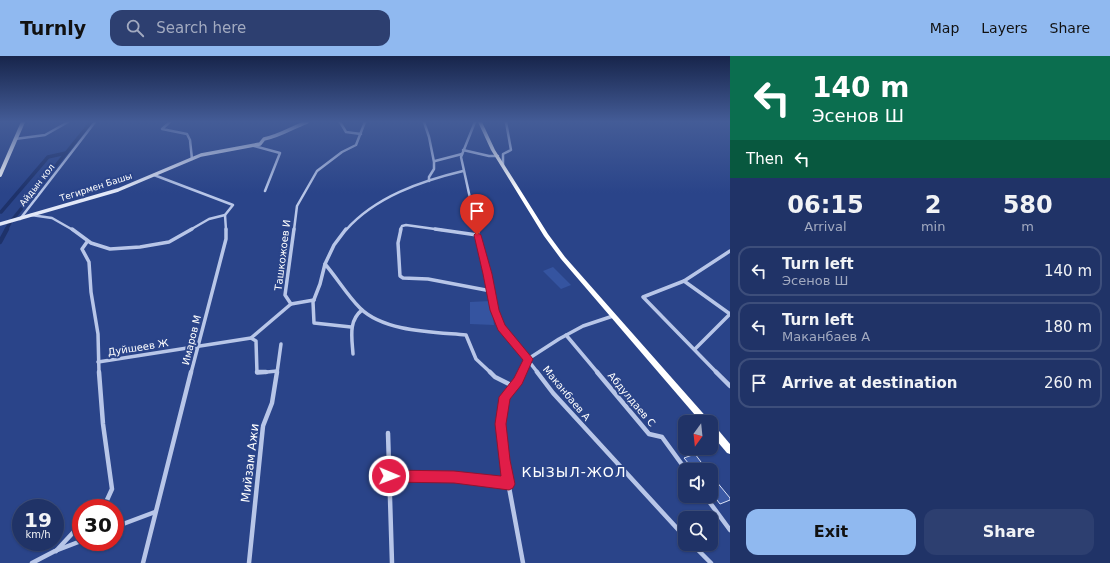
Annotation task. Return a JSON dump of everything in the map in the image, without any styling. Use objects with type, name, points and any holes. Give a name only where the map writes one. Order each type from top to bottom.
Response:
[{"type":"highway","points":[[493,146],[554,247],[700,415]]},
{"type":"highway","points":[[718,436],[730,450]]},
{"type":"main road","points":[[0,175],[12,146]]},
{"type":"street","name":"Айдын кол","points":[[20,218],[77,146]]},
{"type":"street","points":[[191,146],[192,159]]},
{"type":"street","name":"Тегирмен Башы","points":[[0,224],[118,190],[201,155],[254,146]]},
{"type":"street","points":[[254,146],[280,153],[265,191]]},
{"type":"street","name":"Ташкожоев И","points":[[291,304],[284,295],[297,206],[317,171],[342,152],[355,146]]},
{"type":"street","points":[[429,181],[435,160],[430,146]]},
{"type":"street","name":"Маканбаев А","points":[[466,146],[461,158],[463,171],[491,291],[494,310],[502,327],[576,419],[678,529]]},
{"type":"street","points":[[503,165],[503,154],[511,150],[510,146]]},
{"type":"street","points":[[435,160],[463,152],[498,156]]},
{"type":"street","points":[[351,326],[314,323],[314,300],[321,284],[325,264],[334,246],[350,225],[393,194],[463,171]]},
{"type":"street","name":"Имаров М","points":[[143,563],[226,239],[225,215],[233,205],[154,175]]},
{"type":"street","points":[[31,215],[55,219],[88,242],[106,249],[166,243],[182,235],[200,222],[215,216],[225,215]]},
{"type":"street","points":[[477,235],[441,229],[406,225],[402,226],[400,230],[399,249],[400,276],[403,278],[428,279],[491,291]]},
{"type":"street","points":[[88,242],[82,249],[89,262],[91,292],[98,334],[98,362],[103,424],[112,489],[107,499]]},
{"type":"street","points":[[730,251],[684,281],[643,297],[730,386]]},
{"type":"street","points":[[325,264],[362,310],[374,317],[403,328],[466,335],[476,359],[495,377],[513,386]]},
{"type":"street","points":[[684,281],[730,314],[695,349]]},
{"type":"street","points":[[277,371],[257,372],[256,341],[251,338],[291,304],[314,300]]},
{"type":"street","points":[[353,354],[351,326],[356,313],[362,310]]},
{"type":"street","points":[[523,563],[504,460],[501,424],[504,397],[518,381],[528,359],[583,326],[613,316]]},
{"type":"street","name":"Абдулдаев С","points":[[566,335],[649,434],[662,437],[681,463]]},
{"type":"street","name":"Дуйшеев Ж","points":[[98,362],[251,338]]},
{"type":"street","name":"Мийзам Ажи","points":[[249,563],[263,426],[272,403],[281,344]]},
{"type":"street","points":[[388,432],[392,563]]},
{"type":"street","points":[[389,476],[454,477],[509,484]]},
{"type":"street","points":[[710,503],[730,530]]},
{"type":"street","points":[[124,524],[155,512]]},
{"type":"street","points":[[64,542],[72,533]]},
{"type":"street","points":[[32,563],[55,551]]},
{"type":"street","points":[[699,551],[711,563]]},
{"type":"shaded area","points":[[553,267],[571,285],[561,289],[543,271]]},
{"type":"shaded area","points":[[491,301],[494,325],[470,324],[470,302]]},
{"type":"building","points":[[696,455],[702,463],[688,463],[684,458]]},
{"type":"building","points":[[718,483],[730,498],[730,500],[720,504],[718,501]]},
{"type":"waterway","points":[[13,219],[72,146]]},
{"type":"waterway","points":[[1,212],[48,157],[66,153]]},
{"type":"waterway","points":[[6,230],[10,223]]},
{"type":"waterway","points":[[0,242],[7,229]]},
{"type":"district","name":"КЫЗЫЛ-ЖОЛ","points":[[574,472]]},
{"type":"route","points":[[389,476],[454,477],[509,484],[504,460],[501,424],[504,397],[518,381],[528,359],[502,327],[494,310],[488,274],[477,235]]}]
